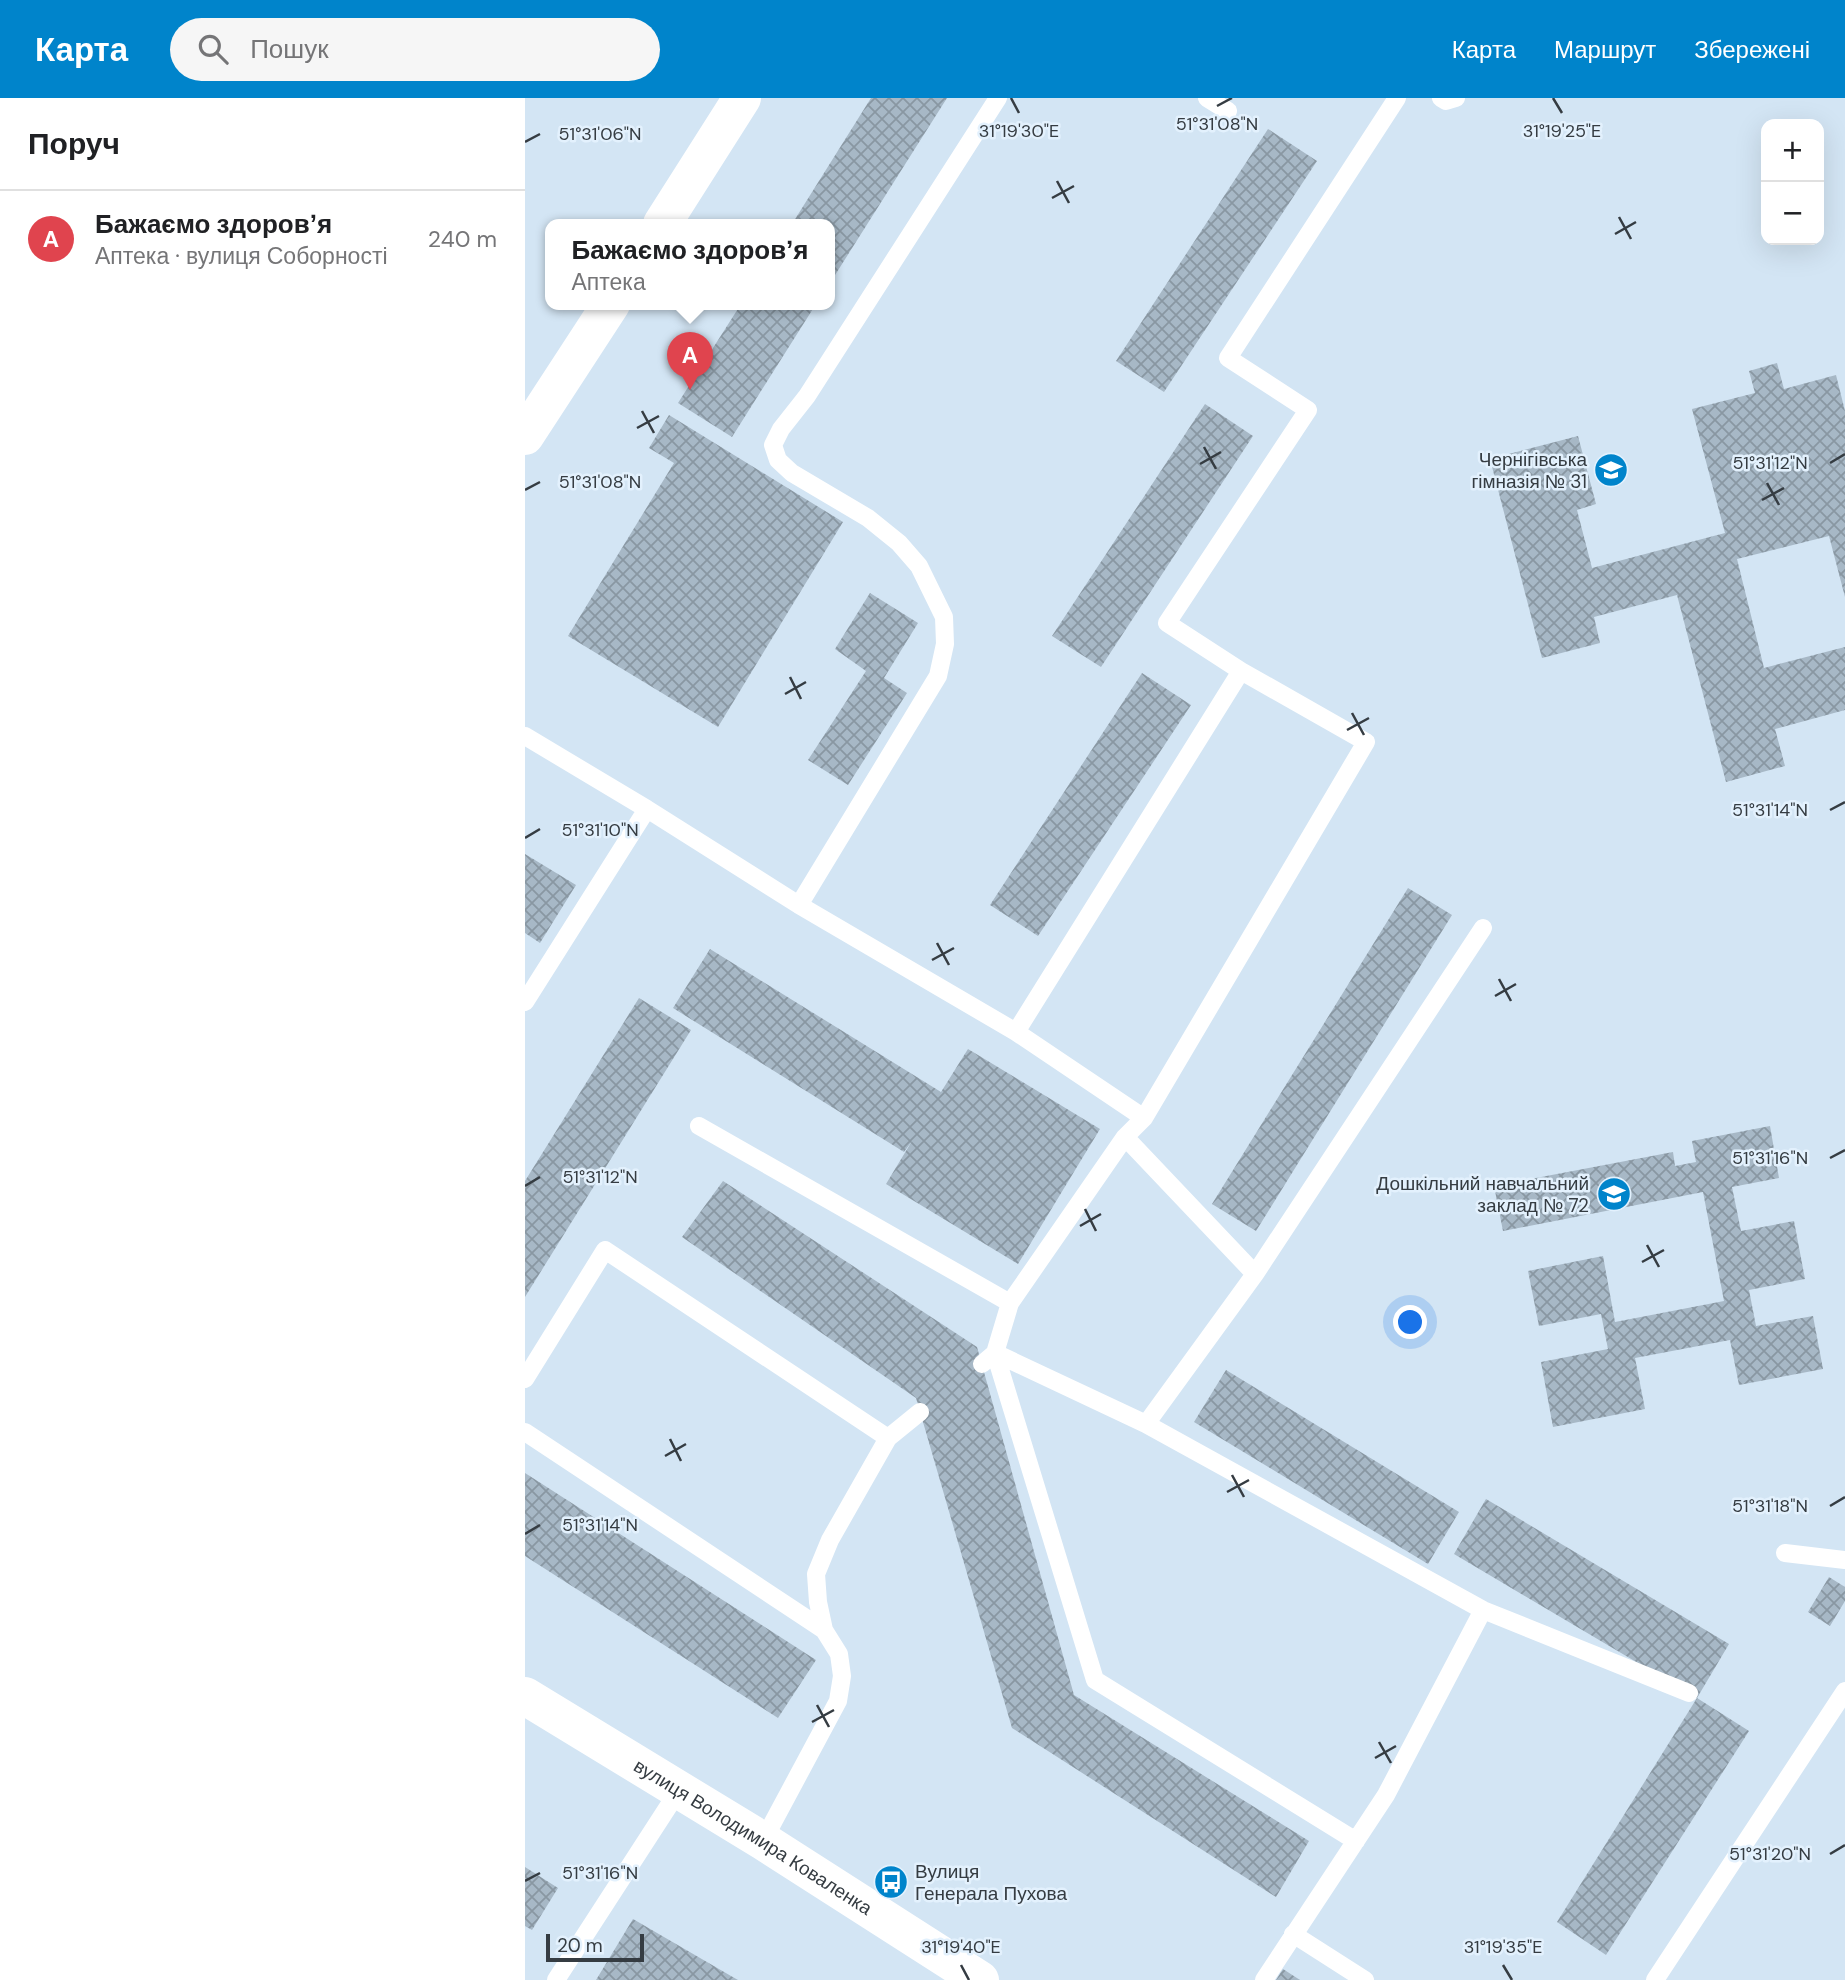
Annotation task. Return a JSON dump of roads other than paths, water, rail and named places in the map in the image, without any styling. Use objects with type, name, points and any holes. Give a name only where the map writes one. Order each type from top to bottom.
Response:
[{"type":"street","points":[[665,219],[742,98]]},
{"type":"street","points":[[525,436],[607,310]]},
{"type":"street","name":"вулиця Володимира Коваленка","points":[[525,1696],[763,1840],[980,1980]]},
{"type":"lane","points":[[799,905],[938,676],[945,644],[944,617],[919,566],[899,543],[868,519],[792,473],[778,460],[773,445],[998,98]]},
{"type":"lane","points":[[1207,98],[1228,111]]},
{"type":"lane","points":[[1356,1841],[1095,1680],[988,1359],[1010,1303],[1125,1137],[1144,1118],[1366,742],[1241,671],[1167,623],[1308,410],[1228,358],[1397,98]]},
{"type":"lane","points":[[1441,98],[1446,101],[1456,98]]},
{"type":"lane","points":[[1016,1032],[1241,671]]},
{"type":"lane","points":[[525,736],[799,905],[1016,1032],[1144,1118]]},
{"type":"lane","points":[[525,1002],[647,809]]},
{"type":"lane","points":[[1146,1424],[1255,1274],[1483,928]]},
{"type":"lane","points":[[699,1126],[1010,1303]]},
{"type":"lane","points":[[1125,1137],[1255,1274]]},
{"type":"lane","points":[[525,1379],[605,1250],[888,1438]]},
{"type":"lane","points":[[988,1359],[1146,1424],[1483,1609],[1689,1693]]},
{"type":"lane","points":[[763,1840],[838,1701],[842,1676],[839,1654],[824,1630],[816,1574],[830,1540],[888,1438],[921,1412]]},
{"type":"lane","points":[[525,1432],[824,1630]]},
{"type":"lane","points":[[1786,1553],[1845,1559]]},
{"type":"lane","points":[[1264,1980],[1386,1795],[1483,1609]]},
{"type":"lane","points":[[1655,1980],[1845,1691]]},
{"type":"lane","points":[[556,1980],[679,1790]]},
{"type":"lane","points":[[1293,1934],[1365,1980]]},
{"type":"place","name":"Бажаємо здоровʼя","points":[[690,390]]},
{"type":"place","name":"Чернігівська гімназія № 31","points":[[1611,470]]},
{"type":"place","name":"Дошкільний навчальний заклад № 72","points":[[1614,1194]]},
{"type":"place","name":"Вулиця Генерала Пухова","points":[[891,1882]]}]
